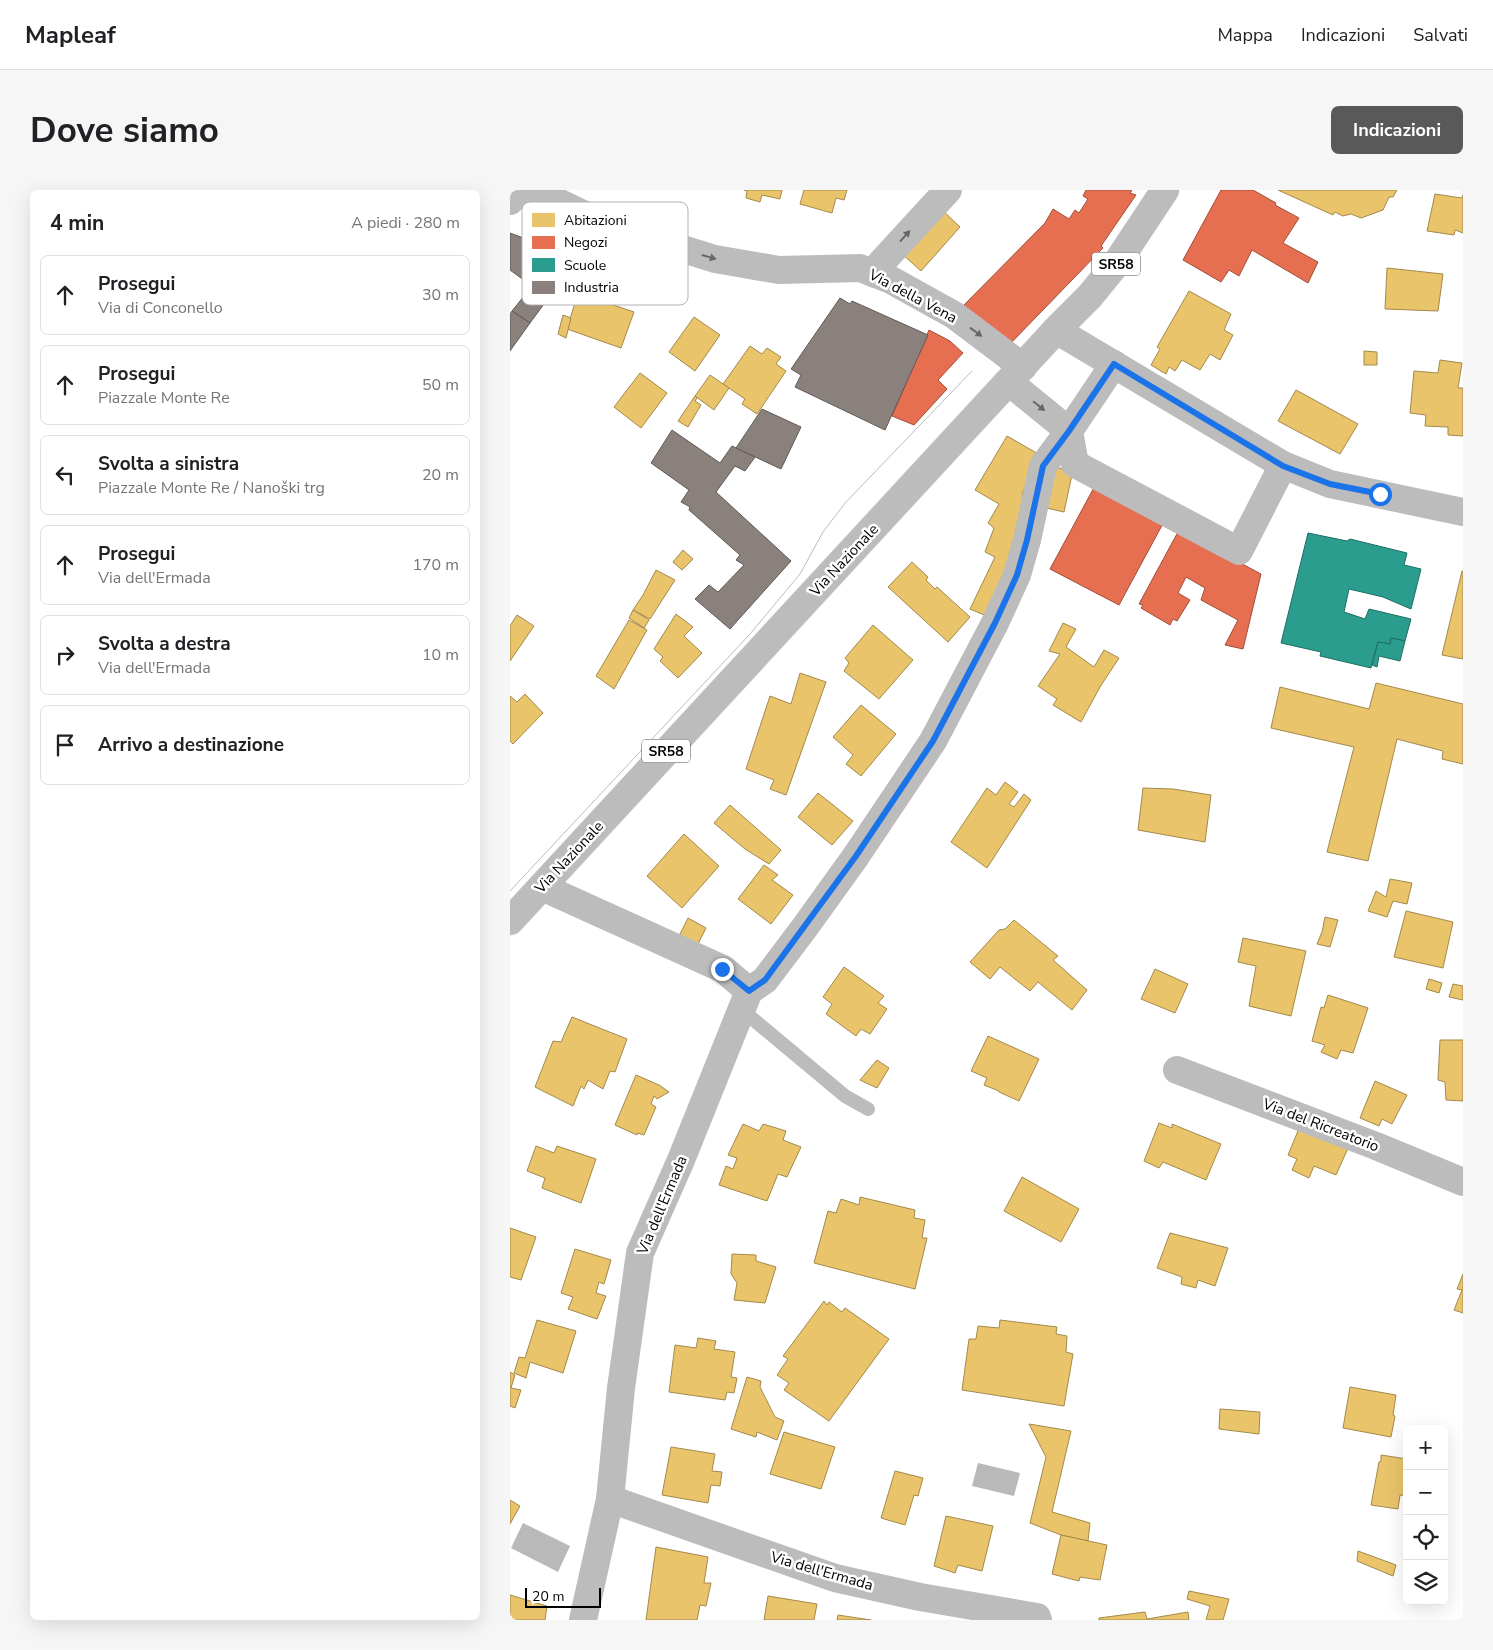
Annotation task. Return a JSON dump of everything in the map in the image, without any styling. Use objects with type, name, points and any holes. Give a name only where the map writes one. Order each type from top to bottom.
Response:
[{"type":"street","points":[[510,201],[520,190]]},
{"type":"street","name":"Via della Vena","points":[[533,190],[558,202]]},
{"type":"street","points":[[875,274],[881,262],[948,190]]},
{"type":"street","name":"Via Nazionale","points":[[510,920],[1056,330],[1090,296],[1116,264],[1165,190]]},
{"type":"street","name":"Via della Vena","points":[[688,250],[715,259],[779,270],[860,268],[891,280],[954,315],[1016,374],[1069,431]]},
{"type":"street","points":[[1056,330],[1283,466],[1330,484],[1463,512]]},
{"type":"street","name":"Via dell'Ermada","points":[[583,1620],[610,1499],[622,1388],[640,1253],[681,1160],[745,1001],[765,980],[805,927],[856,856],[933,741],[995,623],[1017,575],[1027,540],[1043,466],[1114,364]]},
{"type":"street","points":[[1069,431],[1075,464],[1239,551],[1283,466]]},
{"type":"street","points":[[542,887],[722,969],[745,1001]]},
{"type":"street","name":"Via del Ricreatorio","points":[[1177,1070],[1376,1146],[1463,1182]]},
{"type":"street","name":"Via dell'Ermada","points":[[610,1499],[835,1578],[920,1597],[1037,1617],[1038,1620]]},
{"type":"lane","points":[[745,1001],[845,1096],[868,1110]]},
{"type":"shaded area","points":[[978,1463],[1020,1473],[1014,1496],[972,1486]]},
{"type":"shaded area","points":[[523,1523],[570,1546],[558,1572],[511,1548]]},
{"type":"building: Abitazioni","points":[[744,190],[782,190],[780,199],[762,195],[760,202],[746,198],[747,191]]},
{"type":"building: Abitazioni","points":[[804,190],[847,190],[844,200],[836,198],[832,213],[800,204]]},
{"type":"building: Abitazioni","points":[[1278,190],[1397,190],[1393,197],[1389,197],[1383,210],[1361,218],[1351,214],[1343,216],[1335,212],[1333,215]]},
{"type":"building: Abitazioni","points":[[1463,193],[1463,233],[1455,230],[1454,235],[1427,231],[1435,194],[1462,198]]},
{"type":"building: Abitazioni","points":[[940,208],[960,227],[921,271],[900,252]]},
{"type":"building: Abitazioni","points":[[1387,268],[1443,274],[1438,311],[1385,309]]},
{"type":"building: Abitazioni","points":[[1189,291],[1231,314],[1224,330],[1233,335],[1220,360],[1210,354],[1200,370],[1182,360],[1175,371],[1169,367],[1166,374],[1151,365],[1160,349],[1157,347]]},
{"type":"building: Abitazioni","points":[[574,305],[613,305],[634,312],[621,348],[567,329]]},
{"type":"building: Abitazioni","points":[[563,315],[571,318],[566,338],[558,334]]},
{"type":"building: Abitazioni","points":[[694,317],[720,335],[695,371],[669,352]]},
{"type":"building: Abitazioni","points":[[750,346],[762,354],[767,348],[781,357],[776,364],[786,371],[757,414],[742,404],[745,399],[723,384]]},
{"type":"building: Abitazioni","points":[[1364,351],[1377,352],[1377,365],[1364,365]]},
{"type":"building: Abitazioni","points":[[1440,360],[1462,363],[1458,388],[1463,388],[1463,436],[1448,435],[1448,427],[1425,426],[1426,415],[1410,413],[1414,371],[1438,373]]},
{"type":"building: Abitazioni","points":[[640,373],[667,393],[641,428],[614,407]]},
{"type":"building: Abitazioni","points":[[710,375],[729,388],[714,410],[695,396]]},
{"type":"building: Abitazioni","points":[[1296,390],[1358,424],[1340,454],[1278,421]]},
{"type":"building: Abitazioni","points":[[695,396],[697,398],[695,401],[701,405],[688,427],[678,421]]},
{"type":"building: Abitazioni","points":[[1007,436],[1040,455],[1022,494],[1025,497],[1010,561],[989,617],[970,609],[995,557],[985,552],[994,528],[988,523],[999,504],[975,490]]},
{"type":"building: Abitazioni","points":[[1051,467],[1073,470],[1064,512],[1042,507]]},
{"type":"building: Abitazioni","points":[[683,550],[693,559],[682,570],[673,562]]},
{"type":"building: Abitazioni","points":[[912,562],[928,577],[926,580],[935,589],[937,587],[970,617],[948,642],[888,587]]},
{"type":"building: Abitazioni","points":[[656,570],[675,580],[650,619],[633,610]]},
{"type":"building: Abitazioni","points":[[1463,571],[1463,659],[1442,655]]},
{"type":"building: Abitazioni","points":[[633,610],[649,620],[644,628],[629,618]]},
{"type":"building: Abitazioni","points":[[676,614],[693,627],[684,636],[702,653],[678,678],[660,661],[663,657],[654,649]]},
{"type":"building: Abitazioni","points":[[517,615],[534,626],[510,661],[510,626]]},
{"type":"building: Abitazioni","points":[[629,620],[647,630],[614,689],[596,676]]},
{"type":"building: Abitazioni","points":[[1063,623],[1076,629],[1066,647],[1094,667],[1104,650],[1119,658],[1100,687],[1081,722],[1053,705],[1057,699],[1038,686],[1060,654],[1049,651]]},
{"type":"building: Abitazioni","points":[[873,625],[913,660],[879,699],[844,671],[849,663],[845,658]]},
{"type":"building: Abitazioni","points":[[800,673],[826,682],[786,795],[770,789],[774,780],[746,769],[770,696],[791,704]]},
{"type":"building: Abitazioni","points":[[1376,683],[1463,704],[1463,764],[1442,759],[1443,751],[1397,739],[1368,861],[1327,852],[1354,747],[1271,728],[1280,687],[1369,709]]},
{"type":"building: Abitazioni","points":[[525,694],[543,713],[513,744],[510,741],[510,696],[517,702]]},
{"type":"building: Abitazioni","points":[[861,705],[896,734],[861,776],[846,764],[853,755],[833,737]]},
{"type":"building: Abitazioni","points":[[1005,782],[1018,792],[1009,804],[1014,807],[1024,794],[1031,800],[987,868],[951,842],[987,788],[996,795]]},
{"type":"building: Abitazioni","points":[[1143,788],[1173,789],[1211,795],[1205,842],[1138,830]]},
{"type":"building: Abitazioni","points":[[818,793],[853,821],[832,845],[798,817]]},
{"type":"building: Abitazioni","points":[[730,805],[781,850],[769,864],[745,849],[714,823]]},
{"type":"building: Abitazioni","points":[[684,834],[719,866],[682,908],[647,876]]},
{"type":"building: Abitazioni","points":[[764,865],[778,875],[772,880],[793,895],[771,924],[738,899]]},
{"type":"building: Abitazioni","points":[[1390,879],[1412,883],[1407,904],[1393,901],[1387,917],[1368,911],[1376,891],[1386,897]]},
{"type":"building: Abitazioni","points":[[1406,911],[1453,922],[1443,968],[1394,957]]},
{"type":"building: Abitazioni","points":[[1325,917],[1338,920],[1330,947],[1317,944]]},
{"type":"building: Abitazioni","points":[[688,918],[706,928],[696,948],[677,940]]},
{"type":"building: Abitazioni","points":[[1014,920],[1058,956],[1053,960],[1087,990],[1072,1010],[1038,982],[1030,991],[1000,967],[990,979],[970,962],[999,930],[1005,929]]},
{"type":"building: Abitazioni","points":[[1243,938],[1306,951],[1291,1016],[1249,1006],[1256,966],[1238,962]]},
{"type":"building: Abitazioni","points":[[844,967],[884,996],[878,1003],[887,1009],[870,1034],[861,1029],[856,1036],[826,1014],[832,1004],[823,997]]},
{"type":"building: Abitazioni","points":[[1155,969],[1188,984],[1175,1013],[1141,999]]},
{"type":"building: Abitazioni","points":[[1429,979],[1442,983],[1439,993],[1426,989]]},
{"type":"building: Abitazioni","points":[[1453,984],[1463,986],[1463,1000],[1449,997]]},
{"type":"building: Abitazioni","points":[[1328,995],[1368,1008],[1353,1053],[1341,1050],[1337,1059],[1321,1052],[1325,1045],[1312,1041],[1321,1007],[1324,1008]]},
{"type":"building: Abitazioni","points":[[572,1017],[627,1039],[615,1072],[610,1071],[603,1089],[588,1080],[584,1089],[581,1086],[573,1106],[535,1087],[553,1041],[561,1042]]},
{"type":"building: Abitazioni","points":[[988,1036],[1039,1059],[1019,1101],[984,1085],[987,1078],[971,1071]]},
{"type":"building: Abitazioni","points":[[1440,1040],[1463,1040],[1463,1101],[1446,1100],[1445,1082],[1438,1080]]},
{"type":"building: Abitazioni","points":[[877,1060],[889,1068],[877,1088],[860,1080]]},
{"type":"building: Abitazioni","points":[[636,1075],[659,1085],[669,1092],[657,1099],[654,1096],[651,1104],[656,1107],[644,1135],[638,1133],[637,1135],[615,1125]]},
{"type":"building: Abitazioni","points":[[1375,1081],[1407,1095],[1392,1124],[1382,1119],[1379,1126],[1360,1118]]},
{"type":"building: Abitazioni","points":[[1159,1123],[1172,1128],[1172,1124],[1221,1144],[1206,1180],[1163,1162],[1159,1168],[1144,1161]]},
{"type":"building: Abitazioni","points":[[743,1124],[759,1131],[763,1124],[786,1131],[783,1140],[801,1147],[787,1177],[778,1174],[767,1201],[719,1185],[726,1166],[733,1169],[737,1158],[728,1155]]},
{"type":"building: Abitazioni","points":[[1300,1126],[1349,1146],[1336,1175],[1314,1166],[1309,1178],[1292,1170],[1297,1159],[1288,1155]]},
{"type":"building: Abitazioni","points":[[536,1146],[554,1153],[557,1146],[596,1159],[581,1203],[542,1188],[545,1178],[527,1171]]},
{"type":"building: Abitazioni","points":[[1022,1177],[1079,1209],[1061,1242],[1004,1211]]},
{"type":"building: Abitazioni","points":[[860,1197],[915,1210],[914,1218],[925,1220],[922,1238],[927,1238],[915,1289],[814,1263],[828,1211],[836,1213],[841,1199],[859,1205]]},
{"type":"building: Abitazioni","points":[[510,1228],[536,1237],[521,1280],[510,1277]]},
{"type":"building: Abitazioni","points":[[1170,1233],[1228,1248],[1215,1286],[1198,1280],[1196,1288],[1181,1284],[1182,1277],[1157,1268]]},
{"type":"building: Abitazioni","points":[[575,1249],[611,1260],[604,1284],[599,1282],[596,1293],[606,1296],[597,1319],[568,1309],[573,1297],[561,1293]]},
{"type":"building: Abitazioni","points":[[732,1254],[756,1255],[756,1261],[776,1267],[765,1303],[734,1300],[737,1283],[731,1274]]},
{"type":"building: Abitazioni","points":[[1463,1274],[1463,1313],[1454,1310],[1462,1290],[1457,1289]]},
{"type":"building: Abitazioni","points":[[824,1301],[827,1305],[829,1302],[842,1312],[845,1308],[889,1339],[829,1421],[784,1390],[789,1383],[777,1375],[788,1359],[783,1356]]},
{"type":"building: Abitazioni","points":[[537,1320],[576,1331],[563,1373],[530,1362],[526,1378],[514,1373],[519,1357],[525,1358]]},
{"type":"building: Abitazioni","points":[[1000,1320],[1057,1327],[1056,1334],[1067,1336],[1066,1352],[1073,1354],[1064,1406],[962,1390],[969,1339],[976,1339],[978,1326],[999,1328]]},
{"type":"building: Abitazioni","points":[[698,1338],[716,1341],[714,1349],[735,1352],[731,1377],[737,1378],[734,1393],[727,1392],[725,1400],[669,1392],[675,1345],[696,1348]]},
{"type":"building: Abitazioni","points":[[510,1372],[515,1375],[511,1388],[521,1390],[515,1408],[510,1406]]},
{"type":"building: Abitazioni","points":[[747,1377],[761,1381],[760,1387],[775,1417],[784,1421],[777,1440],[757,1432],[756,1437],[731,1429]]},
{"type":"building: Abitazioni","points":[[1350,1387],[1396,1395],[1391,1437],[1343,1428]]},
{"type":"building: Abitazioni","points":[[1220,1409],[1260,1412],[1259,1434],[1219,1429]]},
{"type":"building: Abitazioni","points":[[1029,1424],[1071,1431],[1052,1512],[1090,1523],[1088,1541],[1061,1535],[1030,1523],[1046,1457]]},
{"type":"building: Abitazioni","points":[[784,1432],[835,1447],[821,1489],[770,1474]]},
{"type":"building: Abitazioni","points":[[671,1447],[715,1454],[712,1471],[722,1472],[720,1486],[711,1485],[708,1503],[662,1495]]},
{"type":"building: Abitazioni","points":[[1381,1455],[1403,1458],[1403,1495],[1400,1495],[1398,1509],[1371,1505],[1379,1462],[1381,1461]]},
{"type":"building: Abitazioni","points":[[895,1471],[923,1478],[918,1496],[914,1495],[905,1525],[881,1518]]},
{"type":"building: Abitazioni","points":[[510,1500],[520,1506],[510,1524]]},
{"type":"building: Abitazioni","points":[[946,1516],[993,1526],[982,1571],[958,1565],[955,1573],[934,1566]]},
{"type":"building: Abitazioni","points":[[1061,1535],[1107,1545],[1100,1580],[1080,1577],[1079,1581],[1052,1574]]},
{"type":"building: Abitazioni","points":[[656,1547],[708,1557],[704,1583],[711,1583],[706,1606],[700,1605],[697,1620],[646,1620]]},
{"type":"building: Abitazioni","points":[[1358,1551],[1396,1565],[1393,1576],[1357,1561]]},
{"type":"building: Abitazioni","points":[[1189,1591],[1229,1599],[1223,1620],[1206,1620],[1210,1606],[1187,1599]]},
{"type":"building: Abitazioni","points":[[510,1595],[547,1606],[545,1620],[510,1620]]},
{"type":"building: Abitazioni","points":[[768,1596],[817,1604],[814,1620],[764,1620]]},
{"type":"building: Abitazioni","points":[[1145,1612],[1147,1619],[1188,1612],[1189,1620],[1099,1620],[1099,1618]]},
{"type":"building: Abitazioni","points":[[838,1615],[871,1620],[837,1620]]},
{"type":"building: Negozi","points":[[1086,190],[1132,190],[1130,193],[1136,195],[1101,246],[1103,248],[1010,344],[964,305],[1045,223],[1053,209],[1069,219],[1075,210],[1079,213],[1088,199],[1083,196]]},
{"type":"building: Negozi","points":[[1221,190],[1253,190],[1299,218],[1283,243],[1318,262],[1308,283],[1252,250],[1239,276],[1229,270],[1221,282],[1183,260]]},
{"type":"building: Negozi","points":[[929,330],[950,341],[963,353],[938,380],[947,389],[914,425],[892,416]]},
{"type":"building: Negozi","points":[[1097,482],[1166,518],[1119,605],[1050,569]]},
{"type":"building: Negozi","points":[[1179,530],[1261,574],[1243,649],[1225,645],[1238,620],[1201,600],[1205,588],[1186,577],[1178,593],[1190,600],[1177,621],[1173,619],[1170,625],[1141,608],[1143,605],[1139,604]]},
{"type":"building: Scuole","points":[[1308,533],[1347,541],[1350,539],[1407,553],[1404,565],[1421,569],[1411,609],[1383,597],[1349,589],[1344,612],[1365,619],[1369,609],[1411,619],[1405,641],[1391,638],[1390,644],[1378,642],[1371,668],[1320,656],[1321,652],[1281,643]]},
{"type":"building: Scuole","points":[[1391,638],[1405,641],[1400,661],[1379,656],[1377,667],[1372,665],[1378,642],[1390,644]]},
{"type":"building: Industria","points":[[510,233],[522,237],[522,279],[510,270]]},
{"type":"building: Industria","points":[[522,298],[522,305],[543,305],[530,323],[512,311]]},
{"type":"building: Industria","points":[[840,298],[850,304],[852,301],[928,335],[885,430],[795,387],[801,375],[791,369]]},
{"type":"building: Industria","points":[[512,311],[530,323],[510,351],[510,314]]},
{"type":"building: Industria","points":[[762,409],[801,427],[781,469],[736,448]]},
{"type":"building: Industria","points":[[672,430],[720,463],[732,446],[755,457],[745,471],[735,466],[716,492],[791,561],[730,629],[695,599],[709,585],[718,592],[744,565],[736,560],[740,555],[689,510],[690,507],[681,502],[689,490],[651,463]]},
{"type":"tram line","points":[[510,891],[750,634],[800,574],[823,532],[846,502],[972,371]]},
{"type":"route","points":[[722,969],[749,991],[765,980],[856,856],[933,741],[995,623],[1017,575],[1027,540],[1043,466],[1114,364],[1283,466],[1330,484],[1380,494]]}]
